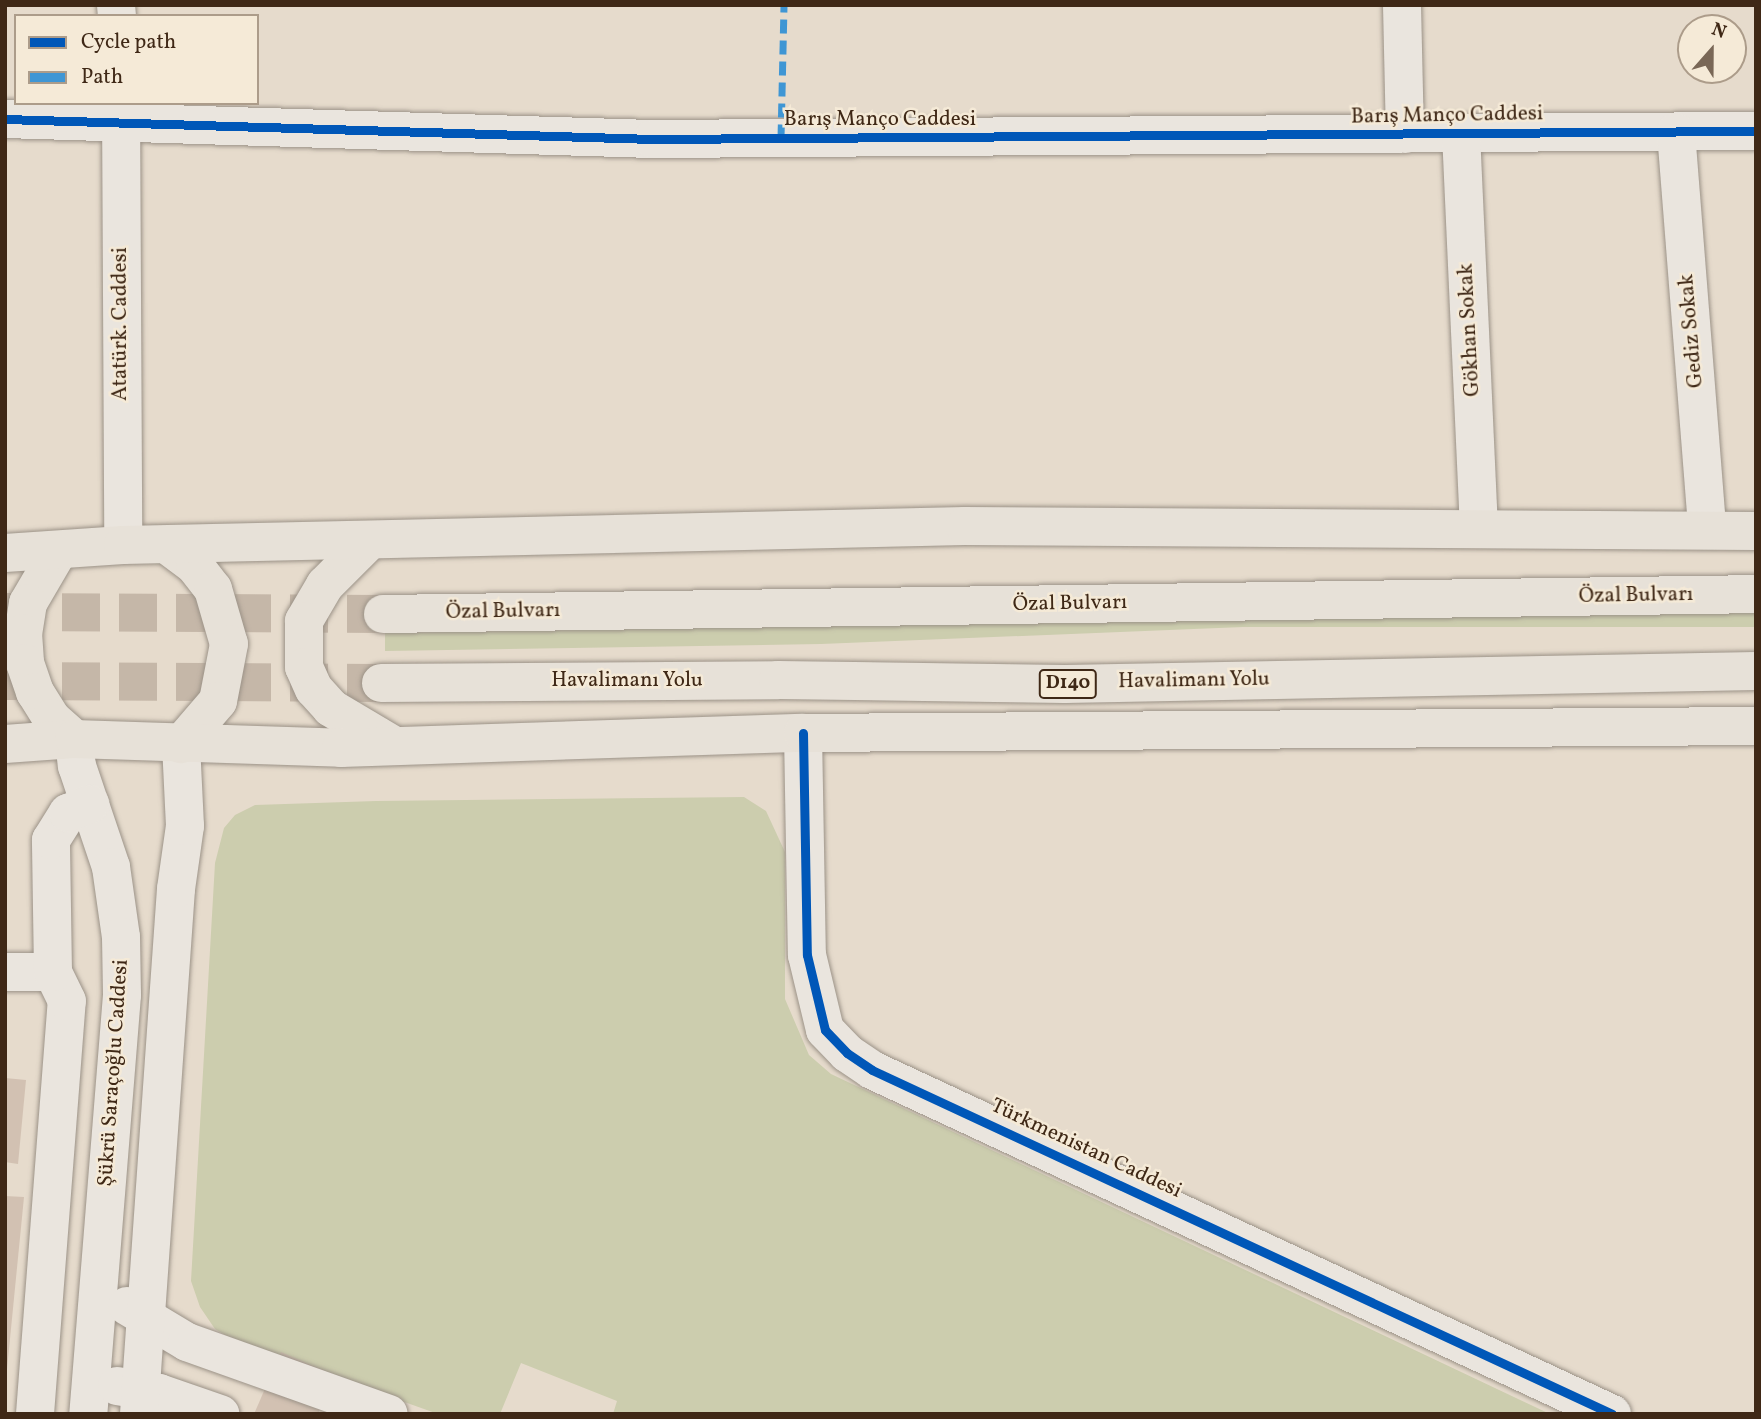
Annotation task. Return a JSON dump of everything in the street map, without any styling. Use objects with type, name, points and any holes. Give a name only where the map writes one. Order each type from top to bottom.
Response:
[{"type":"highway","points":[[5,553],[123,545],[170,547],[965,526],[1756,531]]},
{"type":"highway","points":[[369,541],[325,585],[304,621],[304,667],[314,690],[331,708],[395,747]]},
{"type":"highway","points":[[170,547],[195,566],[213,589],[229,644],[218,701],[181,744]]},
{"type":"highway","points":[[59,550],[28,603],[23,633],[25,663],[35,692],[51,718],[74,739]]},
{"type":"highway","name":"Özal Bulvarı","points":[[383,614],[1756,594]]},
{"type":"highway","name":"Havalimanı Yolu","points":[[381,683],[778,680],[1065,684],[1756,671]]},
{"type":"highway","points":[[5,744],[74,739],[181,744],[395,747],[803,733],[1756,726]]},
{"type":"street","points":[[1402,5],[1405,134]]},
{"type":"street","name":"Barış Manço Caddesi","points":[[5,119],[121,113],[653,139],[1756,131]]},
{"type":"street","name":"Atatürk. Caddesi","points":[[121,113],[123,545]]},
{"type":"street","name":"Gediz Sokak","points":[[1676,132],[1707,530]]},
{"type":"street","name":"Gökhan Sokak","points":[[1461,133],[1479,528]]},
{"type":"street","name":"Türkmenistan Caddesi","points":[[803,733],[807,955],[825,1030],[847,1053],[885,1076],[1612,1414]]},
{"type":"street","name":"Şükrü Saraçoğlu Caddesi","points":[[74,739],[117,897],[122,995],[90,1396]]},
{"type":"street","points":[[140,1401],[176,889],[185,825],[181,744]]},
{"type":"street","points":[[35,1414],[67,1002],[53,972],[51,840],[68,813],[90,804]]},
{"type":"street","points":[[5,972],[53,972]]},
{"type":"street","points":[[97,1307],[115,1304],[146,1314],[187,1342],[389,1414]]},
{"type":"street","points":[[90,1396],[220,1414]]},
{"type":"green space","points":[[1756,612],[1756,627],[1243,627],[821,644],[385,651],[385,633]]},
{"type":"green space","points":[[744,797],[766,811],[785,852],[785,999],[809,1055],[831,1074],[1550,1414],[613,1414],[617,1401],[521,1363],[500,1414],[438,1414],[239,1343],[215,1329],[200,1307],[191,1281],[215,863],[224,828],[235,815],[255,805]]},
{"type":"building","points":[[5,1078],[26,1080],[18,1164],[5,1162]]},
{"type":"building","points":[[5,1196],[24,1197],[7,1369],[5,1369]]},
{"type":"building","points":[[281,1352],[334,1375],[318,1414],[254,1414]]},
{"type":"tunnel","points":[[5,612],[383,614]]},
{"type":"tunnel","points":[[5,681],[381,683]]},
{"type":"marked path","points":[[781,138],[784,5]]},
{"type":"cycle path","points":[[5,119],[653,139],[1756,131]]},
{"type":"cycle path","points":[[803,733],[807,955],[825,1030],[847,1053],[872,1070],[1612,1414]]}]
